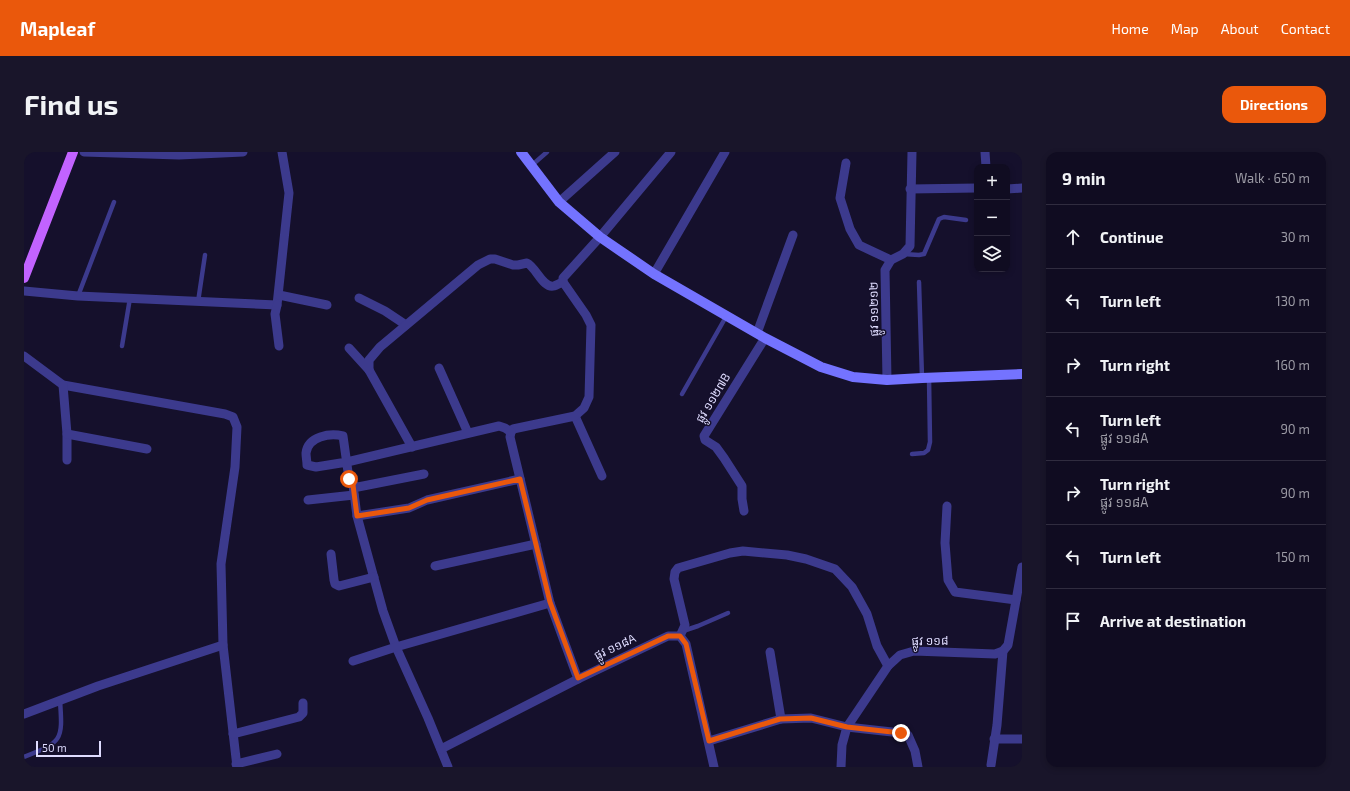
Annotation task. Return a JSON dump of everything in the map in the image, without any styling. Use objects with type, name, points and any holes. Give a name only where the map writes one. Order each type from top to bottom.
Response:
[{"type":"main road","points":[[24,278],[73,152]]},
{"type":"main road","points":[[521,152],[559,202],[600,237],[654,274],[761,335],[821,367],[853,377],[887,380],[1022,374]]},
{"type":"street","points":[[84,152],[179,155],[243,152]]},
{"type":"street","points":[[279,346],[275,314],[279,294],[289,193],[282,152]]},
{"type":"street","points":[[559,202],[615,152]]},
{"type":"street","points":[[510,432],[513,429],[575,416],[584,408],[589,397],[591,325],[586,315],[563,282],[563,278],[600,237],[671,152]]},
{"type":"street","points":[[654,274],[725,152]]},
{"type":"street","points":[[846,163],[840,198],[850,229],[859,245],[891,260],[903,254],[910,246],[910,189],[912,152]]},
{"type":"street","points":[[985,152],[986,164]]},
{"type":"street","points":[[910,189],[974,188]]},
{"type":"street","points":[[1010,189],[1022,188]]},
{"type":"street","points":[[761,335],[793,235]]},
{"type":"street","points":[[369,370],[368,360],[373,354],[478,265],[490,259],[495,259],[513,265],[527,263],[531,265],[545,285],[554,286],[563,282]]},
{"type":"street","name":"ផ្លូវ ១១២១២","points":[[887,380],[885,270],[891,260]]},
{"type":"street","points":[[24,291],[78,296],[277,305]]},
{"type":"street","points":[[279,294],[327,305]]},
{"type":"street","points":[[359,298],[385,311],[406,325]]},
{"type":"street","name":"ផ្លូវ ១១២៧B","points":[[744,512],[742,486],[716,447],[705,440],[704,436],[761,335]]},
{"type":"street","points":[[349,348],[369,370],[412,447]]},
{"type":"street","points":[[24,356],[63,386],[224,414],[233,417],[237,427],[234,467],[221,564],[223,645],[236,765],[277,754]]},
{"type":"street","points":[[439,368],[468,433]]},
{"type":"street","points":[[63,386],[68,434],[67,460]]},
{"type":"street","points":[[575,416],[602,476]]},
{"type":"street","points":[[448,767],[396,647],[383,611],[357,516],[353,485],[349,479],[347,462],[343,436],[336,434],[320,437],[312,442],[306,451],[307,465],[316,467],[347,462],[499,426],[510,432],[550,602],[578,678]]},
{"type":"street","points":[[68,434],[147,449]]},
{"type":"street","points":[[353,485],[358,487],[424,474]]},
{"type":"street","points":[[357,516],[409,508],[427,500],[520,479]]},
{"type":"street","points":[[308,500],[354,495]]},
{"type":"street","points":[[947,506],[945,543],[948,580],[950,586],[955,592],[1016,600]]},
{"type":"street","points":[[436,566],[536,544]]},
{"type":"street","points":[[714,767],[686,644],[682,633],[685,625],[674,578],[675,572],[678,568],[730,553],[743,551],[787,554],[835,569],[852,587],[867,614],[877,646],[888,666]]},
{"type":"street","points":[[331,554],[335,584],[339,586],[374,577]]},
{"type":"street","points":[[990,765],[997,725],[1003,651],[1008,645],[1022,567]]},
{"type":"street","points":[[353,661],[550,602]]},
{"type":"street","name":"ផ្លូវ ១១៨A","points":[[441,749],[578,678],[668,636],[682,633]]},
{"type":"street","points":[[24,714],[98,686],[223,645]]},
{"type":"street","name":"ផ្លូវ ១១៨","points":[[841,767],[842,745],[847,727],[888,666],[900,656],[914,651],[995,654],[1003,651]]},
{"type":"street","points":[[770,652],[780,719]]},
{"type":"street","points":[[233,734],[299,717],[303,713],[303,703]]},
{"type":"street","points":[[709,741],[780,719],[811,718],[847,727],[908,735],[915,751],[918,767]]},
{"type":"street","points":[[994,739],[1022,739]]},
{"type":"lane","points":[[531,166],[547,152]]},
{"type":"lane","points":[[78,296],[114,202]]},
{"type":"lane","points":[[903,254],[924,254],[939,219],[944,217],[966,220]]},
{"type":"lane","points":[[198,302],[205,256]]},
{"type":"lane","points":[[912,454],[924,453],[928,450],[930,442],[919,282]]},
{"type":"lane","points":[[122,346],[130,298]]},
{"type":"lane","points":[[682,394],[727,315]]},
{"type":"lane","points":[[682,633],[728,613]]},
{"type":"lane","points":[[24,757],[58,740],[61,734],[62,726],[60,701]]},
{"type":"route","points":[[349,479],[353,485],[357,516],[397,511],[420,504],[427,500],[520,479],[550,602],[578,678],[668,636],[680,636],[686,644],[709,741],[780,719],[811,718],[847,727],[901,733]]}]
